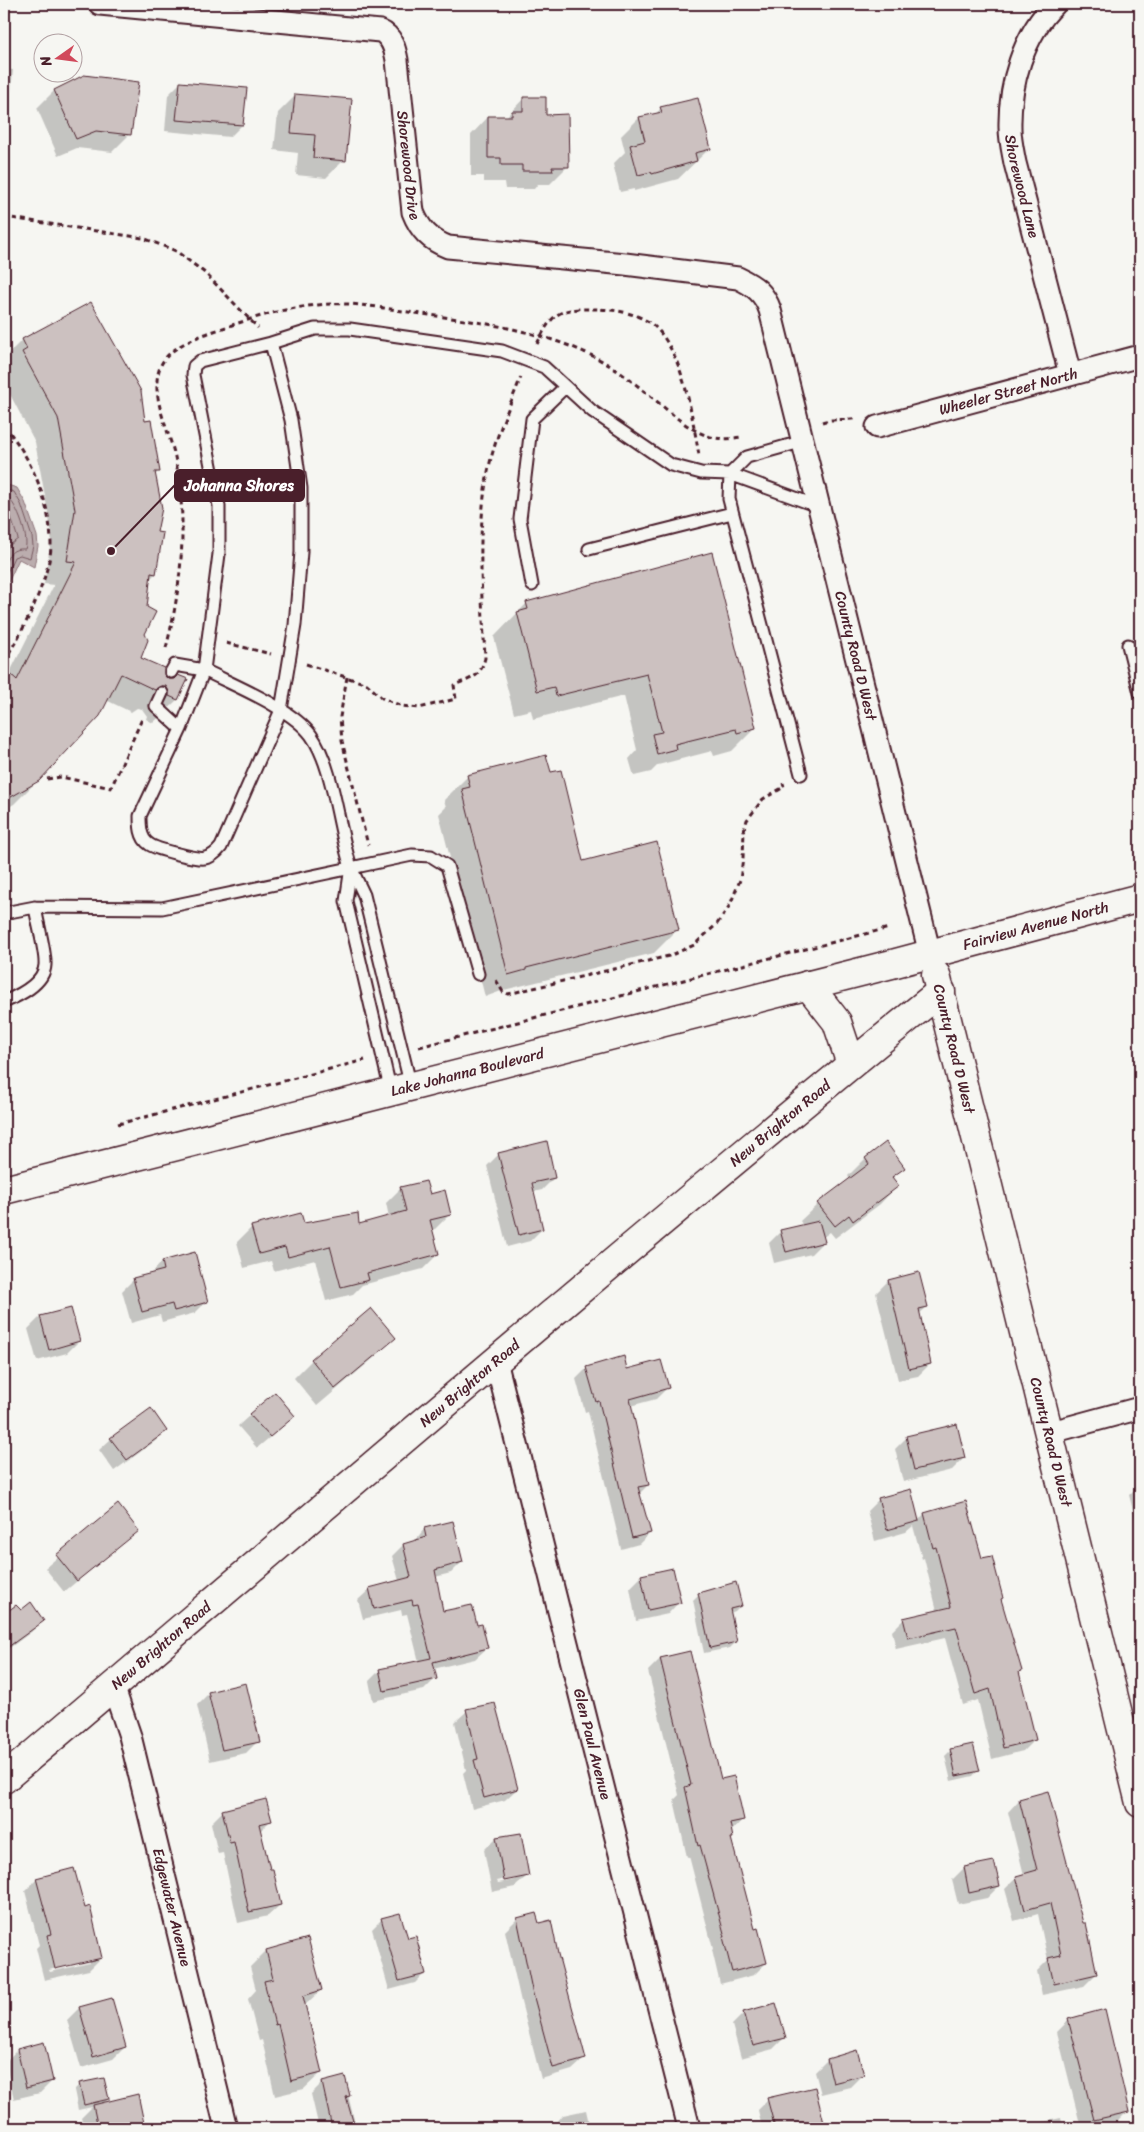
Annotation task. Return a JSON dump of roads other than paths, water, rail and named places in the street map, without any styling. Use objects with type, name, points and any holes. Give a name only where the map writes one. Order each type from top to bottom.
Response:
[{"type":"street","name":"Shorewood Drive","points":[[100,4],[380,31],[386,34],[394,48],[397,60],[413,212],[418,225],[435,242],[448,247],[625,264],[738,278],[750,284],[764,295]]},
{"type":"street","name":"Shorewood Lane","points":[[1055,4],[1032,36],[1018,66],[1011,96],[1010,130],[1015,163],[1070,374]]},
{"type":"street","name":"County Road D West","points":[[764,295],[770,310],[804,441],[1140,1803]]},
{"type":"street","name":"Wheeler Street North","points":[[877,427],[1140,356]]},
{"type":"street","name":"Fairview Avenue North","points":[[930,954],[1140,898]]},
{"type":"street","name":"Lake Johanna Boulevard","points":[[4,1190],[930,954]]},
{"type":"street","points":[[808,985],[837,1022],[851,1064]]},
{"type":"street","name":"New Brighton Road","points":[[4,1779],[496,1361],[941,991]]},
{"type":"street","name":"Glen Paul Avenue","points":[[496,1361],[689,2128]]},
{"type":"street","points":[[1048,1433],[1140,1408]]},
{"type":"street","name":"Edgewater Avenue","points":[[113,1686],[130,1736],[226,2128]]},
{"type":"lane","points":[[271,343],[291,420],[301,488],[301,552],[290,659],[281,710],[221,847],[207,858],[195,859],[149,845],[142,835],[140,816],[181,729],[204,670],[208,644],[219,554],[219,506],[193,375],[194,366],[200,361],[271,343],[315,329],[350,329],[502,351],[544,368],[592,411],[671,465],[701,473],[730,474],[820,508]]},
{"type":"lane","points":[[532,585],[520,519],[532,419],[565,387]]},
{"type":"lane","points":[[801,774],[729,499],[730,474],[747,457],[804,441]]},
{"type":"lane","points":[[589,549],[732,513]]},
{"type":"lane","points":[[1128,645],[1140,693]]},
{"type":"lane","points":[[172,672],[175,665],[204,670],[281,710],[301,724],[312,735],[325,762],[351,867],[364,895],[403,1050],[401,1089]]},
{"type":"lane","points":[[162,693],[156,706],[181,729]]},
{"type":"lane","points":[[4,913],[35,907],[162,908],[412,854],[431,856],[447,866],[478,972]]},
{"type":"lane","points":[[351,867],[346,901],[382,1056],[401,1089]]},
{"type":"lane","points":[[4,1002],[23,994],[37,981],[46,966],[35,907]]},
{"type":"water","points":[[4,484],[17,488],[25,502],[37,536],[38,546],[34,567],[19,559],[4,591]]},
{"type":"place","name":"Johanna Shores","points":[[111,551]]}]
